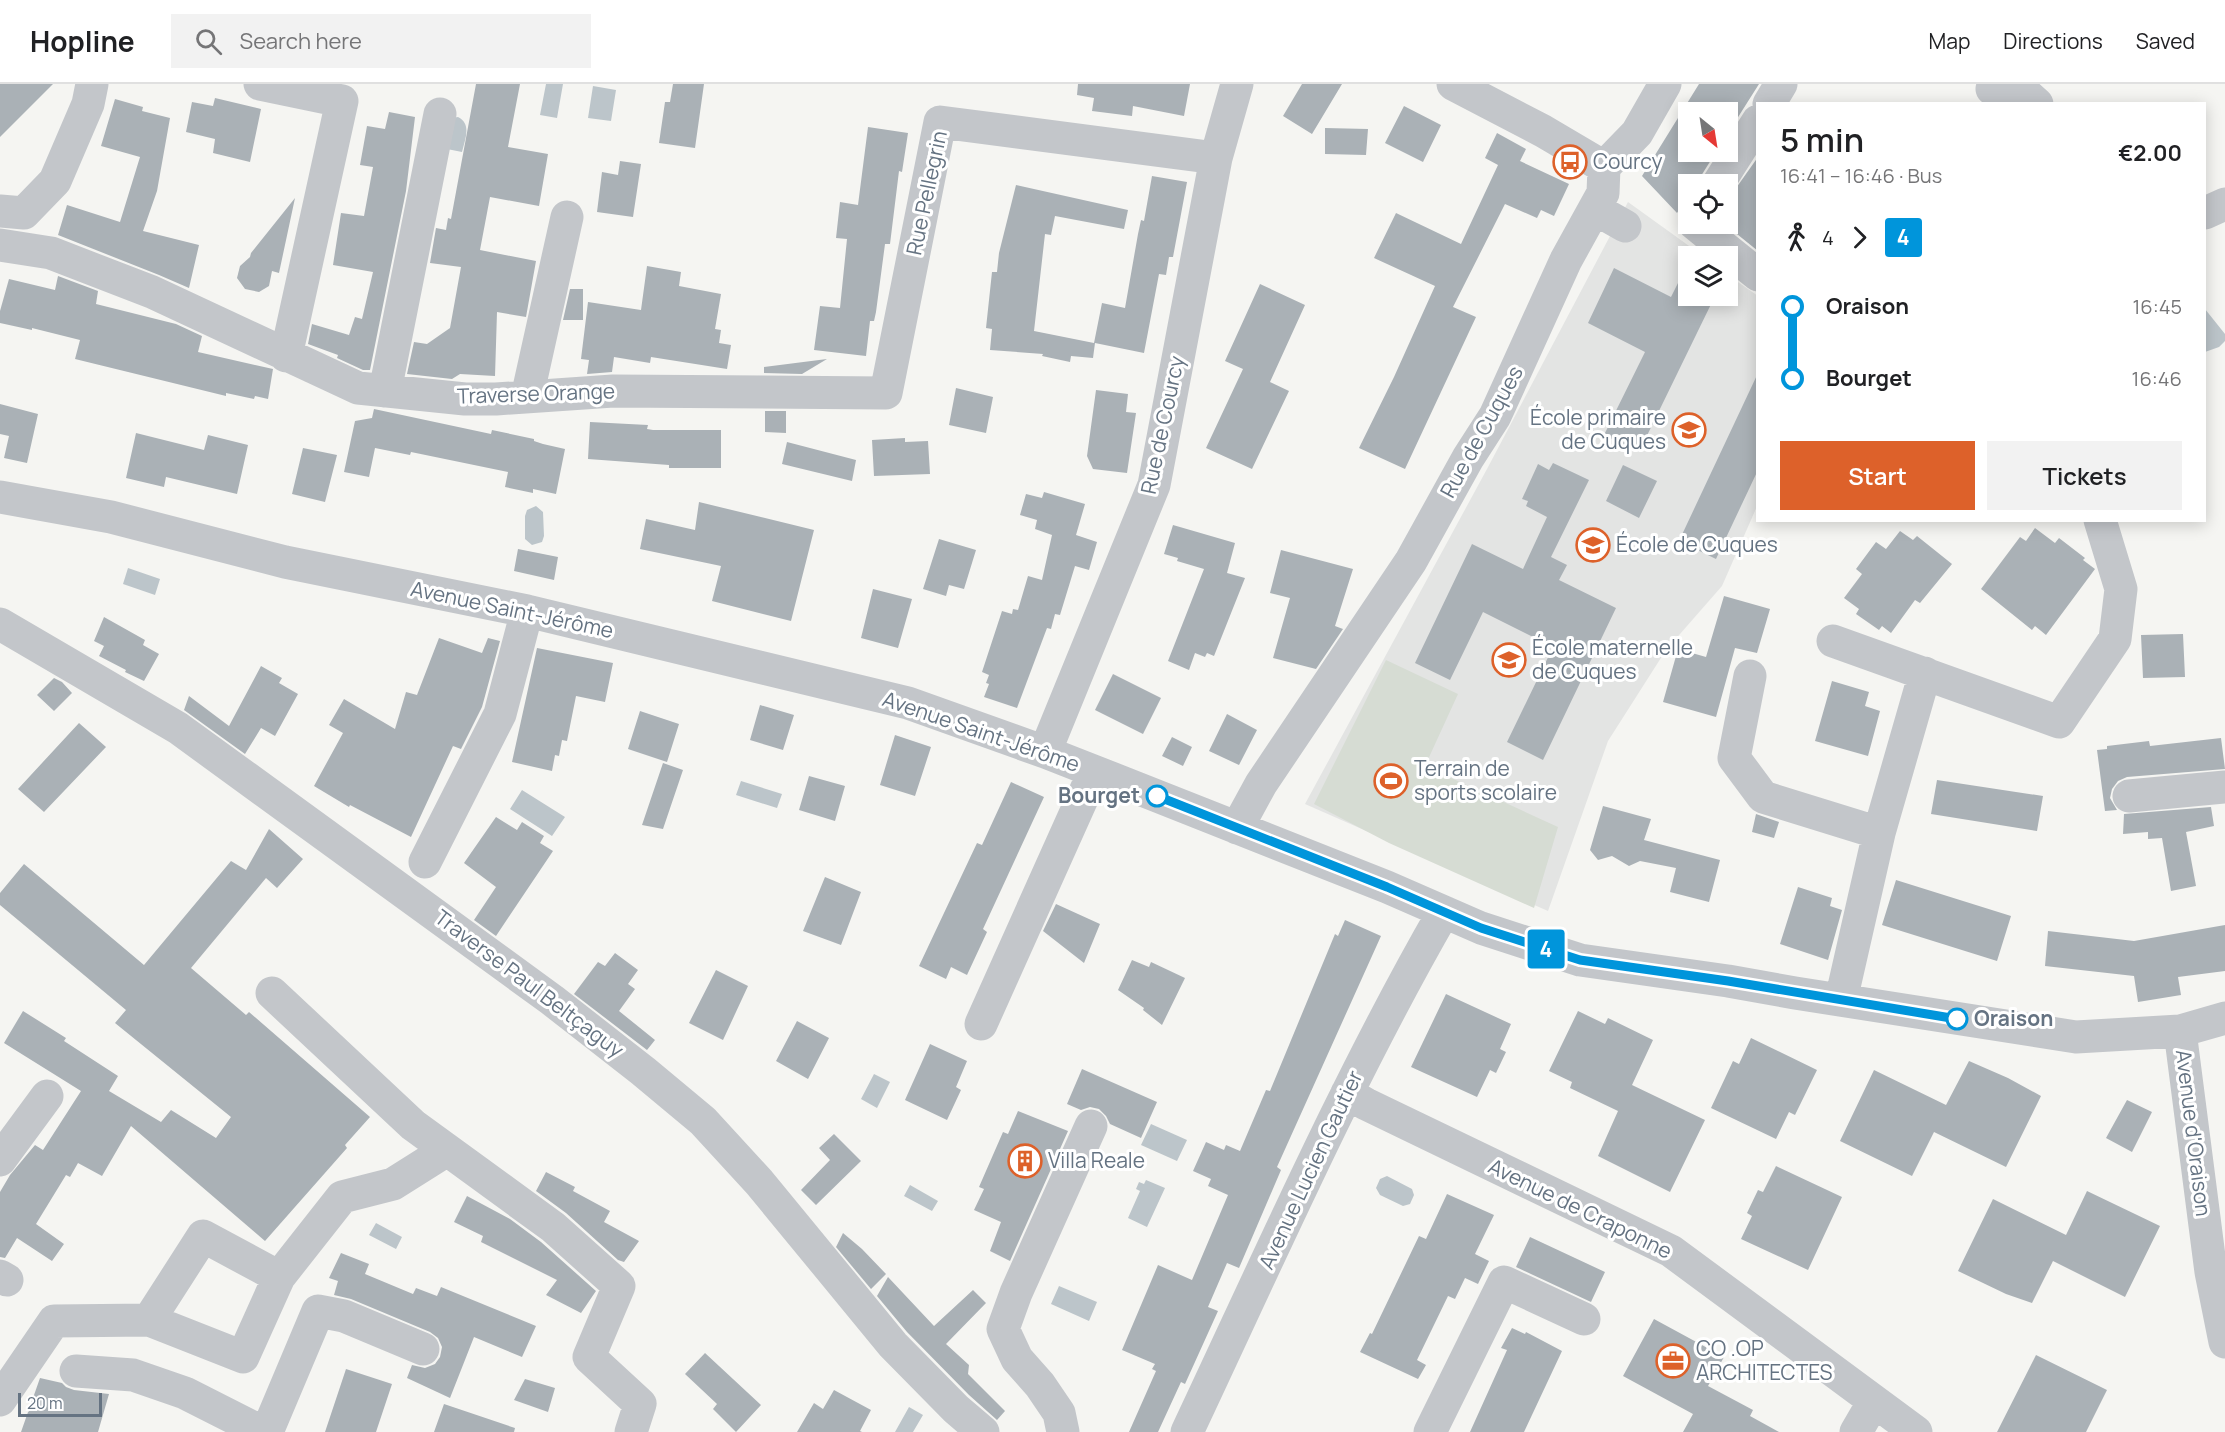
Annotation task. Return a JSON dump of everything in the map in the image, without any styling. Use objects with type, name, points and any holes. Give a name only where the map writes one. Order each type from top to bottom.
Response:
[{"type":"street","points":[[0,212],[24,213],[55,181],[88,104],[92,84]]},
{"type":"street","points":[[260,84],[342,101],[286,356]]},
{"type":"street","name":"Rue de Courcy","points":[[1045,752],[1154,485],[1216,158],[1237,84]]},
{"type":"street","points":[[1453,84],[1544,131],[1604,167],[1637,133],[1665,84]]},
{"type":"street","points":[[1770,102],[1781,84]]},
{"type":"street","points":[[1992,89],[2026,94],[2035,102]]},
{"type":"street","points":[[385,391],[440,114]]},
{"type":"street","name":"Rue Pellegrin","points":[[886,393],[940,122],[1216,158]]},
{"type":"street","points":[[1724,174],[1756,124]]},
{"type":"street","name":"Rue de Cuques","points":[[1238,828],[1261,784],[1411,561],[1467,458],[1495,416],[1566,260],[1608,217],[1603,193],[1604,167]]},
{"type":"street","points":[[2206,213],[2225,204]]},
{"type":"street","points":[[527,397],[567,217]]},
{"type":"street","points":[[1708,234],[1756,272]]},
{"type":"street","name":"Traverse Orange","points":[[0,245],[51,253],[152,292],[358,388],[465,399],[613,391],[886,393]]},
{"type":"street","name":"Avenue Saint-Jérôme","points":[[0,497],[111,517],[285,562],[527,611],[908,703],[1045,752],[1387,887],[1489,931],[1580,960],[2076,1036],[2180,1031],[2225,1018]]},
{"type":"street","name":"Avenue Saint-Jérôme","points":[[0,521],[285,562]]},
{"type":"street","points":[[1833,640],[2059,722],[2115,639],[2121,590],[2101,522]]},
{"type":"street","points":[[425,862],[500,714],[527,611]]},
{"type":"street","name":"Traverse Paul Beltçaguy","points":[[0,624],[178,728],[496,958],[643,1071],[703,1121],[759,1182],[893,1344],[983,1432]]},
{"type":"street","points":[[1841,1000],[1879,833],[1925,673]]},
{"type":"street","points":[[1750,676],[1734,758],[1763,797],[1879,833]]},
{"type":"street","points":[[981,1024],[1094,772]]},
{"type":"street","points":[[2128,796],[2225,787]]},
{"type":"street","name":"Avenue Lucien Gautier","points":[[1187,1432],[1347,1093],[1400,987],[1443,913]]},
{"type":"street","points":[[272,993],[413,1125],[553,1227],[619,1286],[589,1357],[640,1404],[631,1432]]},
{"type":"street","name":"Avenue d'Oraison","points":[[2180,1031],[2211,1272],[2225,1342]]},
{"type":"street","name":"Avenue de Craponne","points":[[1347,1093],[1671,1251],[1916,1432]]},
{"type":"street","points":[[0,1160],[47,1096]]},
{"type":"street","points":[[1063,1432],[1059,1413],[1040,1385],[1017,1359],[1003,1329],[1016,1293],[1091,1126]]},
{"type":"street","points":[[0,1400],[54,1321],[149,1320],[243,1357],[279,1277],[342,1197],[393,1184],[447,1150]]},
{"type":"street","points":[[149,1320],[203,1236],[279,1277]]},
{"type":"street","points":[[1430,1432],[1504,1282],[1584,1319]]},
{"type":"street","points":[[267,1432],[318,1311],[344,1316],[423,1349]]},
{"type":"street","points":[[76,1371],[133,1375],[185,1393],[262,1432]]},
{"type":"street","points":[[1856,1432],[1874,1401]]},
{"type":"shaded area","points":[[546,84],[563,84],[557,118],[540,115]]},
{"type":"shaded area","points":[[593,86],[616,90],[611,121],[588,118]]},
{"type":"shaded area","points":[[458,117],[466,128],[462,152],[442,148],[452,118]]},
{"type":"shaded area","name":"École de Cuques","points":[[1628,202],[1689,246],[1678,246],[1678,306],[1738,306],[1738,282],[1756,295],[1756,509],[1722,586],[1666,650],[1608,741],[1548,911],[1305,804],[1487,469]]},
{"type":"shaded area","points":[[2206,310],[2225,334],[2225,341],[2219,347],[2206,352]]},
{"type":"shaded area","points":[[536,506],[543,512],[544,536],[542,542],[532,545],[525,539],[525,516],[527,510]]},
{"type":"shaded area","points":[[128,568],[160,579],[155,595],[123,584]]},
{"type":"shaded area","name":"Terrain de sports scolaire","points":[[1386,660],[1458,694],[1425,766],[1558,827],[1534,908],[1389,843],[1314,804]]},
{"type":"shaded area","points":[[741,781],[782,794],[777,808],[736,795]]},
{"type":"shaded area","points":[[522,790],[565,817],[552,836],[510,809]]},
{"type":"shaded area","points":[[874,1074],[890,1082],[877,1108],[861,1099]]},
{"type":"shaded area","points":[[1151,1124],[1187,1140],[1177,1161],[1141,1145]]},
{"type":"shaded area","points":[[1387,1176],[1412,1189],[1414,1195],[1410,1204],[1403,1206],[1380,1195],[1376,1188],[1380,1179]]},
{"type":"shaded area","points":[[1146,1180],[1165,1188],[1147,1227],[1128,1218],[1140,1191],[1136,1189],[1139,1182],[1144,1184]]},
{"type":"shaded area","points":[[910,1185],[938,1201],[932,1211],[904,1196]]},
{"type":"shaded area","points":[[376,1223],[402,1237],[396,1249],[369,1235]]},
{"type":"shaded area","points":[[1059,1286],[1097,1302],[1089,1321],[1051,1304]]},
{"type":"shaded area","points":[[909,1407],[923,1415],[913,1432],[895,1432]]},
{"type":"building","points":[[0,84],[53,84],[0,137]]},
{"type":"building","points":[[476,84],[520,84],[508,147],[548,154],[539,206],[490,197],[480,250],[536,261],[526,317],[497,312],[495,376],[460,374],[452,379],[407,374],[414,342],[427,344],[450,328],[461,267],[430,263],[436,228],[446,230],[448,218],[451,219]]},
{"type":"building","points":[[673,84],[704,84],[695,148],[659,143],[665,102],[670,102]]},
{"type":"building","points":[[1078,84],[1190,84],[1184,116],[1133,106],[1132,116],[1092,111],[1094,98],[1077,95]]},
{"type":"building","points":[[1302,84],[1342,84],[1312,134],[1283,116]]},
{"type":"building","points":[[1699,84],[1759,84],[1738,117],[1738,102],[1688,102]]},
{"type":"building","points":[[215,98],[261,109],[250,162],[213,153],[215,139],[186,132],[192,102],[213,106]]},
{"type":"building","points":[[115,99],[143,107],[142,111],[170,118],[157,191],[143,231],[199,245],[189,288],[58,235],[67,205],[120,222],[140,157],[101,146]]},
{"type":"building","points":[[1404,106],[1441,125],[1423,162],[1385,143]]},
{"type":"building","points":[[389,112],[415,117],[406,191],[370,370],[363,370],[337,358],[338,355],[308,344],[312,324],[349,335],[355,317],[362,319],[373,272],[333,265],[341,213],[364,216],[373,167],[360,165],[367,126],[385,129]]},
{"type":"building","points":[[1678,118],[1678,162],[1710,162],[1702,174],[1678,174],[1677,213],[1642,176]]},
{"type":"building","points":[[868,127],[908,133],[902,172],[899,171],[890,244],[885,244],[876,312],[874,321],[870,321],[866,356],[814,350],[820,306],[840,308],[847,239],[836,238],[840,202],[858,205]]},
{"type":"building","points":[[1325,128],[1368,129],[1366,155],[1325,154]]},
{"type":"building","points":[[1497,133],[1526,149],[1520,161],[1569,184],[1554,216],[1541,210],[1537,218],[1505,204],[1453,307],[1476,317],[1405,469],[1359,448],[1435,286],[1374,258],[1396,213],[1461,244],[1498,165],[1485,158]]},
{"type":"building","points":[[1756,160],[1756,249],[1737,234],[1738,185]]},
{"type":"building","points":[[620,161],[641,164],[633,217],[597,212],[602,172],[618,175]]},
{"type":"building","points":[[1152,176],[1187,182],[1173,257],[1169,257],[1166,275],[1159,274],[1144,353],[1095,343],[1093,358],[1071,356],[1070,362],[1042,356],[1043,354],[990,350],[992,329],[986,328],[992,272],[997,272],[999,253],[1016,185],[1128,210],[1124,229],[1055,216],[1051,235],[1045,234],[1034,331],[1094,343],[1102,303],[1125,308],[1138,234],[1141,220],[1144,221]]},
{"type":"building","points":[[295,198],[279,273],[272,271],[269,286],[259,292],[245,289],[237,278],[240,266],[250,257]]},
{"type":"building","points":[[647,266],[681,272],[679,286],[721,294],[715,329],[721,330],[719,343],[731,345],[727,369],[651,357],[650,363],[614,357],[612,372],[587,374],[589,360],[581,359],[588,302],[641,310]]},
{"type":"building","points":[[1614,268],[1671,297],[1678,283],[1678,306],[1710,306],[1639,452],[1604,435],[1645,352],[1588,323]]},
{"type":"building","points":[[58,276],[98,291],[96,304],[176,324],[202,336],[198,352],[273,369],[268,399],[255,396],[254,399],[226,393],[226,396],[75,359],[80,340],[0,323],[0,311],[9,279],[55,290]]},
{"type":"building","points":[[1260,284],[1305,305],[1270,382],[1289,391],[1252,469],[1206,448],[1243,369],[1225,361]]},
{"type":"building","points":[[570,289],[583,289],[583,320],[563,320]]},
{"type":"building","points":[[827,359],[802,374],[764,373],[764,367]]},
{"type":"building","points":[[1756,377],[1756,474],[1716,559],[1679,541]]},
{"type":"building","points":[[956,388],[993,397],[986,433],[949,425]]},
{"type":"building","points":[[1096,390],[1128,394],[1126,412],[1136,413],[1127,473],[1093,469],[1087,456]]},
{"type":"building","points":[[0,404],[38,414],[27,463],[4,458],[9,436],[0,434]]},
{"type":"building","points":[[374,409],[491,434],[492,430],[534,439],[543,444],[565,449],[556,494],[533,489],[533,493],[505,487],[508,472],[411,452],[410,455],[375,448],[369,477],[344,472],[355,421],[372,418]]},
{"type":"building","points":[[765,411],[786,411],[786,433],[765,432]]},
{"type":"building","points":[[590,422],[648,425],[647,429],[653,430],[721,430],[721,468],[669,468],[669,465],[588,459]]},
{"type":"building","points":[[136,433],[204,450],[208,435],[248,445],[237,494],[166,477],[164,487],[126,478]]},
{"type":"building","points":[[905,438],[905,442],[928,441],[930,474],[874,476],[872,440]]},
{"type":"building","points":[[787,442],[856,460],[852,481],[782,464]]},
{"type":"building","points":[[303,448],[337,455],[325,502],[292,494]]},
{"type":"building","points":[[1553,463],[1589,480],[1551,557],[1567,565],[1559,580],[1616,608],[1543,760],[1507,742],[1553,647],[1483,612],[1450,680],[1415,663],[1472,544],[1523,569],[1547,517],[1526,506],[1528,501],[1522,499],[1538,464],[1549,470]]},
{"type":"building","points":[[1623,465],[1657,481],[1639,518],[1606,501]]},
{"type":"building","points":[[1044,492],[1085,504],[1076,535],[1097,542],[1089,570],[1075,566],[1060,615],[1055,614],[1051,629],[1047,628],[1017,708],[984,697],[989,684],[986,683],[989,675],[982,672],[1002,611],[1012,614],[1013,609],[1018,610],[1028,576],[1042,580],[1052,535],[1035,529],[1037,520],[1020,515],[1026,494],[1042,498]]},
{"type":"building","points":[[699,502],[814,530],[791,621],[712,601],[721,566],[640,549],[646,519],[695,530]]},
{"type":"building","points":[[1173,525],[1235,543],[1227,573],[1245,578],[1214,656],[1207,653],[1205,657],[1195,653],[1189,670],[1168,661],[1204,569],[1177,561],[1178,558],[1164,554]]},
{"type":"building","points":[[2035,528],[2055,543],[2059,538],[2085,558],[2083,560],[2095,569],[2046,635],[2035,626],[2032,630],[1981,589],[2020,537],[2026,541]]},
{"type":"building","points":[[1900,531],[1913,540],[1917,536],[1952,564],[1920,603],[1915,600],[1891,633],[1882,626],[1879,630],[1856,614],[1859,609],[1844,598],[1862,574],[1856,569],[1876,542],[1886,549]]},
{"type":"building","points":[[939,539],[976,550],[964,589],[949,585],[946,596],[923,589]]},
{"type":"building","points":[[518,549],[558,557],[554,580],[514,571]]},
{"type":"building","points":[[1281,550],[1353,569],[1335,626],[1343,629],[1316,669],[1273,658],[1290,598],[1270,593]]},
{"type":"building","points":[[873,589],[912,599],[898,648],[861,638]]},
{"type":"building","points":[[1724,596],[1770,609],[1757,653],[1735,648],[1716,717],[1663,702],[1678,649],[1706,657]]},
{"type":"building","points":[[104,617],[145,640],[143,645],[159,654],[144,681],[99,656],[104,646],[94,641]]},
{"type":"building","points":[[2183,634],[2185,677],[2143,678],[2141,635]]},
{"type":"building","points":[[439,638],[482,653],[488,638],[500,641],[482,707],[461,749],[453,746],[411,837],[350,805],[349,807],[314,786],[343,733],[329,725],[344,699],[395,729],[406,692],[417,695]]},
{"type":"building","points":[[537,648],[613,663],[605,702],[576,696],[567,741],[562,740],[559,756],[555,755],[552,771],[512,762]]},
{"type":"building","points":[[261,666],[282,678],[279,683],[298,694],[275,736],[261,728],[245,754],[184,710],[189,696],[229,726]]},
{"type":"building","points":[[1113,674],[1161,698],[1143,734],[1095,710]]},
{"type":"building","points":[[54,678],[62,682],[72,693],[54,711],[37,695]]},
{"type":"building","points":[[1832,681],[1869,692],[1865,706],[1880,711],[1868,756],[1815,741]]},
{"type":"building","points":[[760,705],[794,715],[783,750],[750,740]]},
{"type":"building","points":[[640,711],[679,724],[667,762],[628,749]]},
{"type":"building","points":[[1227,714],[1257,730],[1239,765],[1209,751]]},
{"type":"building","points":[[79,723],[106,747],[44,812],[18,789]]},
{"type":"building","points":[[895,735],[931,747],[915,796],[880,785]]},
{"type":"building","points":[[1172,737],[1192,747],[1183,766],[1162,756]]},
{"type":"building","points":[[2221,738],[2225,769],[2127,777],[2118,781],[2112,789],[2110,798],[2117,810],[2105,811],[2097,750],[2107,749],[2107,746],[2149,741],[2150,746]]},
{"type":"building","points":[[663,763],[683,770],[663,829],[642,825]]},
{"type":"building","points":[[809,776],[845,786],[835,821],[799,810]]},
{"type":"building","points":[[1937,780],[2043,796],[2037,831],[1931,814]]},
{"type":"building","points":[[1011,782],[1044,797],[983,929],[987,932],[967,975],[951,967],[946,979],[919,966],[977,843],[982,845]]},
{"type":"building","points":[[1603,806],[1651,819],[1644,840],[1720,860],[1709,902],[1670,892],[1676,868],[1640,861],[1629,866],[1612,856],[1598,860],[1590,850]]},
{"type":"building","points":[[2211,807],[2214,826],[2186,832],[2196,886],[2171,891],[2162,838],[2148,839],[2148,832],[2123,834],[2124,814]]},
{"type":"building","points":[[1756,814],[1779,822],[1774,838],[1752,832]]},
{"type":"building","points":[[496,817],[517,830],[522,822],[544,836],[540,843],[553,851],[496,936],[474,920],[496,887],[464,863]]},
{"type":"building","points":[[269,829],[303,859],[277,888],[266,878],[191,968],[246,1015],[249,1012],[370,1117],[345,1145],[347,1148],[265,1241],[131,1126],[102,1176],[78,1163],[70,1177],[66,1175],[36,1224],[64,1244],[52,1261],[17,1238],[5,1258],[0,1257],[0,1192],[10,1175],[35,1145],[43,1150],[81,1091],[4,1043],[23,1011],[66,1038],[64,1041],[118,1076],[109,1091],[161,1122],[171,1110],[216,1138],[231,1117],[115,1023],[126,1010],[0,905],[0,893],[24,864],[144,965],[231,861],[246,870]]},
{"type":"building","points":[[825,877],[861,892],[841,945],[803,931]]},
{"type":"building","points":[[1896,880],[2011,916],[1997,961],[1882,925]]},
{"type":"building","points":[[1798,887],[1832,898],[1830,906],[1842,910],[1828,960],[1780,944]]},
{"type":"building","points":[[1056,904],[1100,924],[1084,963],[1043,931]]},
{"type":"building","points":[[1345,920],[1381,936],[1277,1167],[1281,1170],[1239,1268],[1227,1263],[1208,1307],[1218,1311],[1185,1384],[1181,1382],[1158,1432],[1129,1432],[1156,1371],[1152,1369],[1155,1364],[1122,1350],[1158,1265],[1192,1280],[1228,1195],[1208,1186],[1211,1179],[1193,1171],[1206,1142],[1224,1150],[1226,1145],[1240,1151],[1266,1090],[1270,1091],[1335,934],[1338,936]]},
{"type":"building","points":[[2225,925],[2225,971],[2178,977],[2181,995],[2138,1002],[2134,976],[2045,966],[2048,931],[2134,941]]},
{"type":"building","points":[[615,953],[638,970],[628,984],[635,989],[619,1011],[655,1040],[647,1050],[574,994],[598,962],[605,966]]},
{"type":"building","points":[[1132,960],[1149,967],[1151,962],[1185,978],[1162,1025],[1143,1010],[1144,1008],[1118,990]]},
{"type":"building","points":[[716,970],[748,986],[723,1040],[689,1023]]},
{"type":"building","points":[[1446,994],[1511,1024],[1500,1049],[1506,1052],[1496,1073],[1490,1070],[1477,1097],[1411,1067]]},
{"type":"building","points":[[1578,1011],[1605,1024],[1608,1018],[1653,1040],[1632,1085],[1705,1120],[1670,1192],[1598,1156],[1618,1111],[1570,1088],[1572,1082],[1549,1071]]},
{"type":"building","points":[[797,1021],[829,1038],[808,1079],[776,1061]]},
{"type":"building","points":[[1751,1038],[1817,1070],[1795,1115],[1789,1112],[1776,1139],[1711,1108],[1733,1061],[1739,1064]]},
{"type":"building","points":[[930,1044],[967,1061],[956,1087],[961,1090],[947,1120],[905,1100]]},
{"type":"building","points":[[1969,1061],[2041,1096],[2006,1167],[1934,1132],[1912,1176],[1840,1141],[1874,1070],[1946,1105]]},
{"type":"building","points":[[1082,1069],[1157,1102],[1141,1138],[1110,1124],[1099,1109],[1090,1107],[1081,1110],[1067,1104]]},
{"type":"building","points":[[2127,1100],[2152,1112],[2132,1152],[2106,1138]]},
{"type":"building","name":"Villa Reale","points":[[1018,1111],[1068,1131],[1010,1261],[990,1251],[1001,1222],[974,1210],[984,1189],[979,1187],[1003,1132],[1008,1134]]},
{"type":"building","points":[[834,1134],[861,1161],[816,1205],[801,1190],[830,1160],[819,1148]]},
{"type":"building","points":[[1776,1166],[1842,1197],[1808,1270],[1741,1239],[1752,1216],[1747,1213],[1758,1190],[1763,1192]]},
{"type":"building","points":[[546,1172],[575,1187],[573,1191],[610,1211],[604,1222],[639,1241],[624,1262],[618,1260],[566,1213],[536,1191]]},
{"type":"building","points":[[2087,1191],[2160,1226],[2125,1297],[2053,1261],[2032,1303],[2006,1294],[1958,1271],[1993,1199],[2066,1235]]},
{"type":"building","points":[[1447,1194],[1494,1215],[1475,1254],[1489,1261],[1478,1284],[1465,1278],[1455,1299],[1448,1296],[1417,1360],[1426,1365],[1418,1379],[1360,1352],[1370,1333],[1372,1334],[1419,1236],[1426,1239]]},
{"type":"building","points":[[467,1196],[510,1219],[541,1242],[596,1291],[581,1313],[546,1295],[557,1280],[481,1242],[483,1236],[454,1222]]},
{"type":"building","points":[[843,1233],[886,1274],[871,1289],[836,1247]]},
{"type":"building","points":[[1530,1237],[1605,1272],[1591,1302],[1516,1267]]},
{"type":"building","points":[[341,1253],[369,1264],[365,1274],[413,1294],[416,1288],[437,1296],[441,1287],[536,1326],[522,1357],[474,1337],[450,1398],[407,1378],[412,1365],[425,1368],[435,1364],[440,1357],[442,1347],[438,1338],[430,1332],[351,1299],[334,1295],[338,1281],[329,1278]]},
{"type":"building","points":[[888,1277],[934,1326],[973,1290],[986,1303],[946,1344],[969,1365],[968,1374],[1005,1411],[997,1420],[907,1332],[877,1296]]},
{"type":"building","points":[[1654,1319],[1724,1357],[1708,1386],[1753,1410],[1750,1416],[1779,1432],[1683,1432],[1693,1414],[1623,1376]]},
{"type":"building","points":[[1512,1328],[1525,1334],[1526,1332],[1562,1351],[1524,1432],[1470,1432],[1507,1350],[1501,1348]]},
{"type":"building","points":[[705,1353],[761,1405],[736,1432],[713,1409],[717,1404],[685,1374]]},
{"type":"building","points":[[2036,1355],[2107,1390],[2086,1432],[1997,1432]]},
{"type":"building","points":[[346,1369],[392,1384],[376,1432],[325,1432]]},
{"type":"building","points":[[40,1378],[62,1383],[74,1390],[109,1394],[98,1432],[21,1432]]},
{"type":"building","points":[[525,1379],[555,1388],[548,1412],[514,1400]]},
{"type":"building","points":[[834,1390],[871,1410],[860,1431],[862,1432],[797,1432],[814,1403],[823,1409]]},
{"type":"building","points":[[444,1404],[515,1428],[514,1432],[434,1432]]},
{"type":"bus line","name":"4","points":[[1157,796],[1387,887],[1481,928],[1580,960],[1728,981],[1957,1019]]},
{"type":"place","name":"Courcy","points":[[1570,162]]},
{"type":"place","name":"École primaire de Cuques","points":[[1689,430]]},
{"type":"place","name":"École de Cuques","points":[[1593,545]]},
{"type":"place","name":"École maternelle de Cuques","points":[[1509,660]]},
{"type":"place","name":"Terrain de sports scolaire","points":[[1391,781]]},
{"type":"place","name":"Bourget","points":[[1157,796]]},
{"type":"place","name":"Oraison","points":[[1957,1019]]},
{"type":"place","name":"Villa Reale","points":[[1025,1161]]},
{"type":"place","name":"CO .OP ARCHITECTES","points":[[1673,1361]]}]
